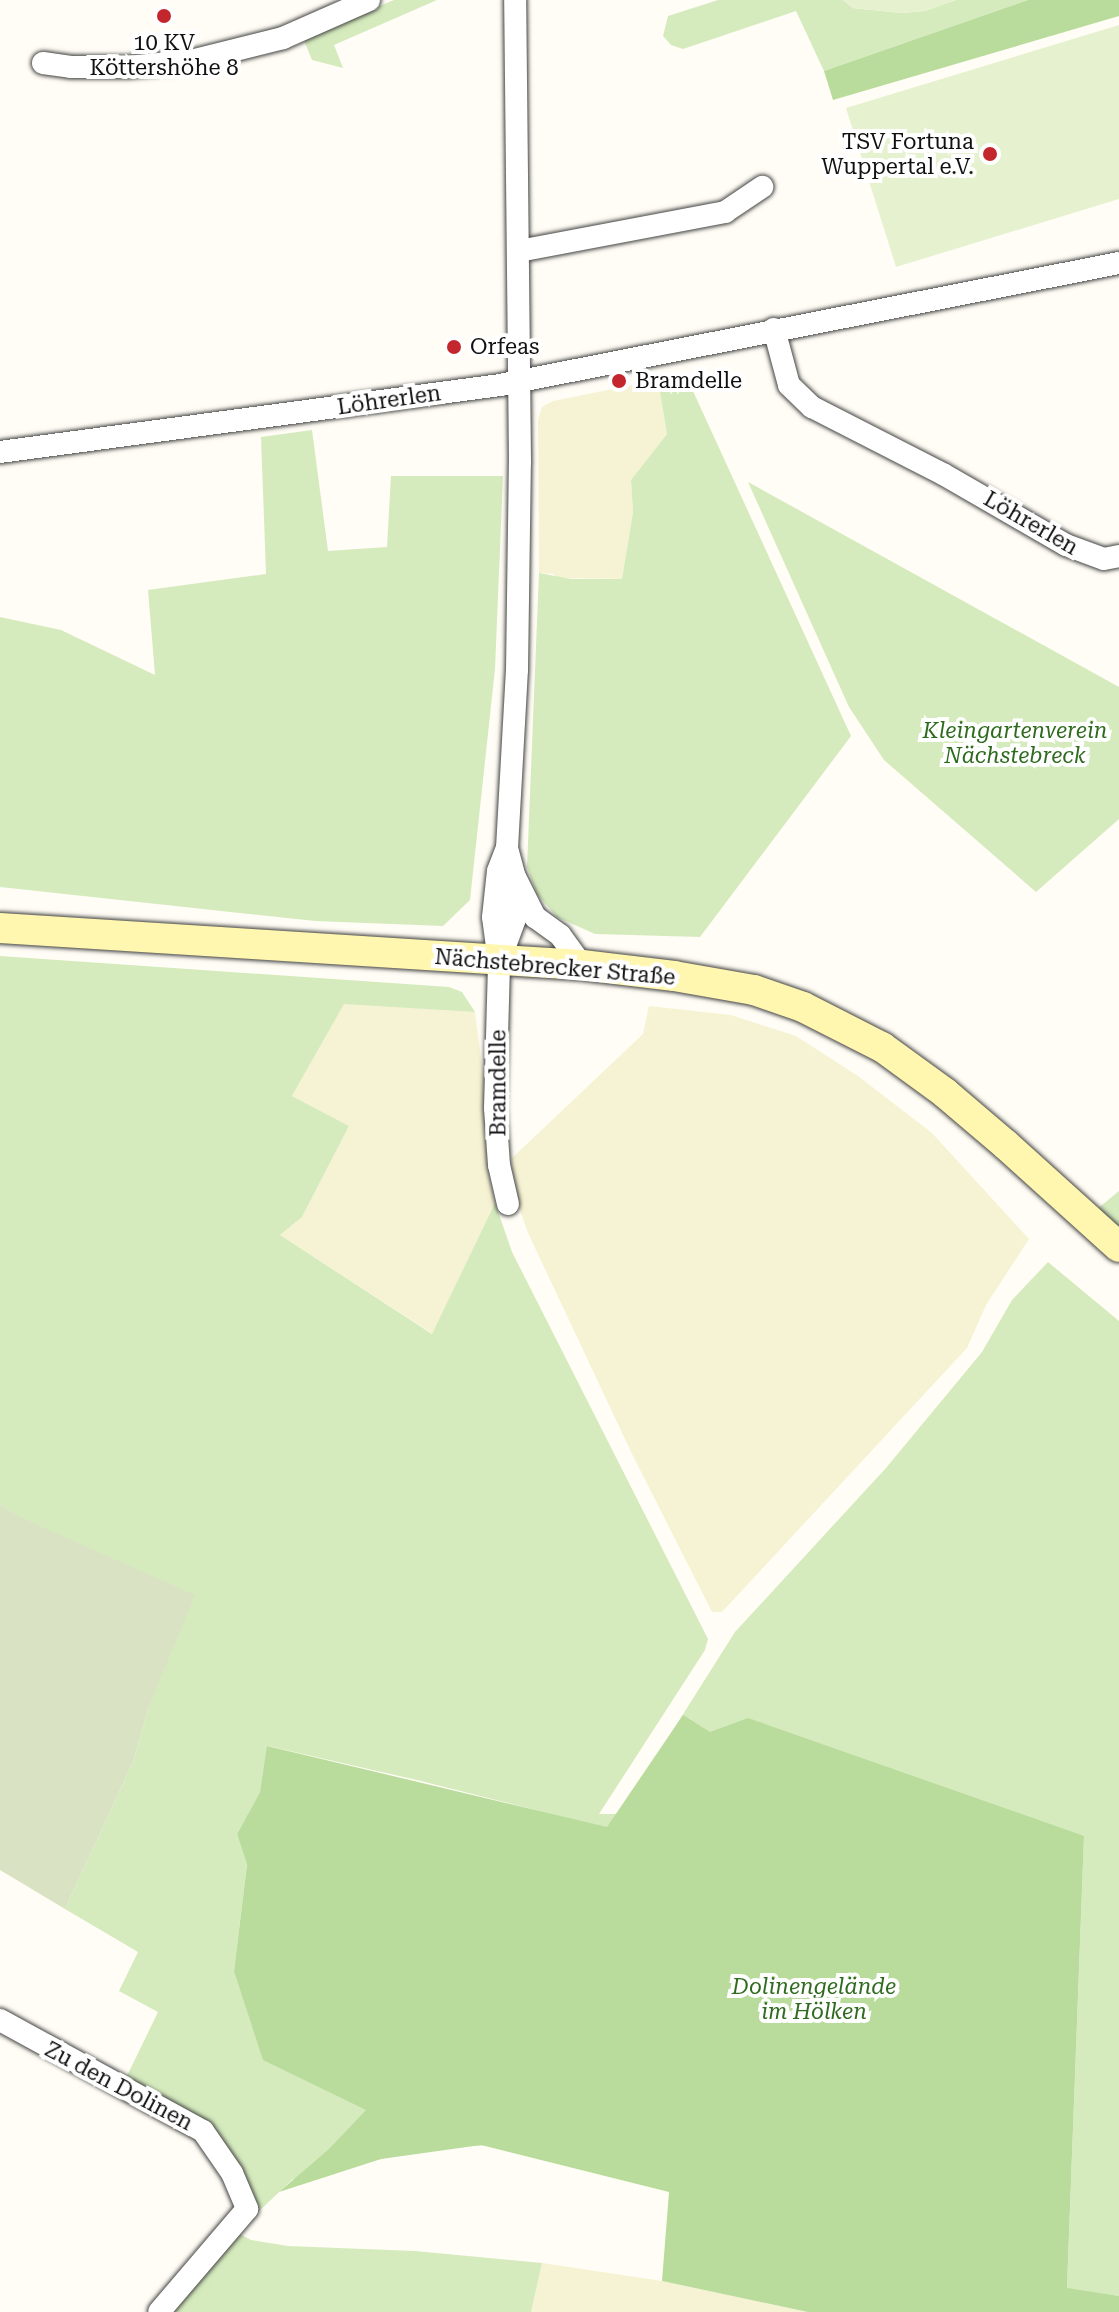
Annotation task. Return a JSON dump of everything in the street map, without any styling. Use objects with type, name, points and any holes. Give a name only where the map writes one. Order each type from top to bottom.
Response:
[{"type":"main road","name":"Nächstebrecker Straße","points":[[0,928],[582,965],[754,990],[839,1024],[882,1047],[945,1093],[1119,1247]]},
{"type":"street","points":[[43,63],[71,67],[127,67],[191,61],[283,38],[369,0]]},
{"type":"street","name":"Bramdelle","points":[[508,1204],[499,1165],[495,1108],[499,962],[493,917],[498,871],[507,848],[517,670],[519,251],[515,0]]},
{"type":"street","points":[[519,251],[725,212],[762,187]]},
{"type":"street","name":"Löhrerlen","points":[[0,452],[519,382],[1119,263]]},
{"type":"street","name":"Löhrerlen","points":[[774,329],[789,385],[812,407],[957,481],[1066,545],[1104,559],[1119,556]]},
{"type":"street","name":"Bramdelle","points":[[507,848],[515,877],[535,917],[560,935],[582,965]]},
{"type":"street","name":"Bramdelle","points":[[499,962],[515,919],[515,877]]},
{"type":"street","name":"Zu den Dolinen","points":[[0,2020],[203,2131],[232,2173],[247,2209],[159,2312]]},
{"type":"shaded area","points":[[658,380],[667,434],[631,480],[633,512],[622,579],[554,578],[554,574],[539,573],[538,420],[542,407],[553,401]]},
{"type":"shaded area","points":[[344,1003],[475,1012],[485,1088],[488,1169],[495,1203],[433,1334],[280,1235],[302,1217],[349,1126],[292,1096]]},
{"type":"shaded area","points":[[649,1006],[731,1015],[796,1036],[858,1076],[932,1133],[1029,1239],[986,1305],[967,1348],[722,1612],[712,1612],[632,1454],[528,1233],[515,1195],[511,1159],[643,1034]]},
{"type":"shaded area","points":[[542,2263],[662,2281],[808,2312],[531,2312]]},
{"type":"green space","points":[[394,0],[437,0],[334,45],[343,68],[312,60],[303,38]]},
{"type":"green space","points":[[718,0],[843,0],[853,8],[901,13],[925,11],[956,0],[1028,0],[824,71],[796,11],[683,49],[671,45],[663,36],[668,16]]},
{"type":"green space","points":[[843,0],[956,0],[925,11],[901,13],[853,8]]},
{"type":"green space","points":[[1028,0],[1119,0],[1119,16],[833,100],[824,71]]},
{"type":"green space","name":"TSV Fortuna Wuppertal e.V.","points":[[1119,25],[1119,199],[896,267],[846,108]]},
{"type":"green space","points":[[687,378],[851,736],[700,937],[595,934],[557,917],[537,894],[527,867],[539,573],[571,579],[622,579],[633,512],[631,480],[667,434],[658,380]]},
{"type":"green space","points":[[312,430],[328,551],[387,547],[391,476],[503,476],[495,669],[470,900],[443,926],[315,921],[0,887],[0,617],[61,630],[155,675],[148,590],[266,574],[261,437]]},
{"type":"green space","name":"Kleingartenverein Nächstebreck","points":[[748,482],[1119,687],[1119,819],[1036,892],[884,760],[849,707]]},
{"type":"green space","points":[[0,956],[449,987],[462,992],[475,1012],[344,1004],[292,1096],[349,1126],[302,1217],[280,1235],[432,1334],[495,1203],[512,1252],[708,1639],[705,1650],[599,1814],[620,1814],[735,1632],[886,1468],[982,1352],[1012,1300],[1048,1262],[1119,1321],[1119,2296],[1067,2289],[1084,1836],[680,2186],[498,2145],[434,2147],[293,2179],[257,2213],[235,2173],[236,2166],[125,2080],[158,2012],[119,1991],[138,1952],[65,1909],[133,1762],[149,1706],[17,1516],[0,1504]],"holes":[[[268,1746],[555,1815],[234,1971],[247,1863],[237,1834],[260,1792]]]},
{"type":"green space","points":[[1119,1191],[1119,1231],[1096,1210]]},
{"type":"green space","points":[[0,1504],[18,1516],[195,1595],[149,1706],[133,1762],[65,1909],[0,1870]]},
{"type":"green space","name":"Dolinengelände im Hölken","points":[[683,1715],[710,1732],[748,1718],[1084,1836],[1067,2288],[1119,2296],[1119,2312],[808,2312],[662,2281],[669,2192],[481,2145],[381,2159],[279,2192],[329,2149],[366,2110],[263,2060],[234,1971],[247,1864],[237,1834],[260,1792],[267,1746],[607,1827]]},
{"type":"green space","points":[[238,2233],[251,2240],[288,2246],[415,2251],[542,2263],[531,2312],[169,2312]]},
{"type":"place","name":"10 KV Köttershöhe 8","points":[[164,16]]},
{"type":"place","name":"TSV Fortuna Wuppertal e.V.","points":[[990,154]]},
{"type":"place","name":"Orfeas","points":[[454,347]]},
{"type":"place","name":"Bramdelle","points":[[619,381]]}]
